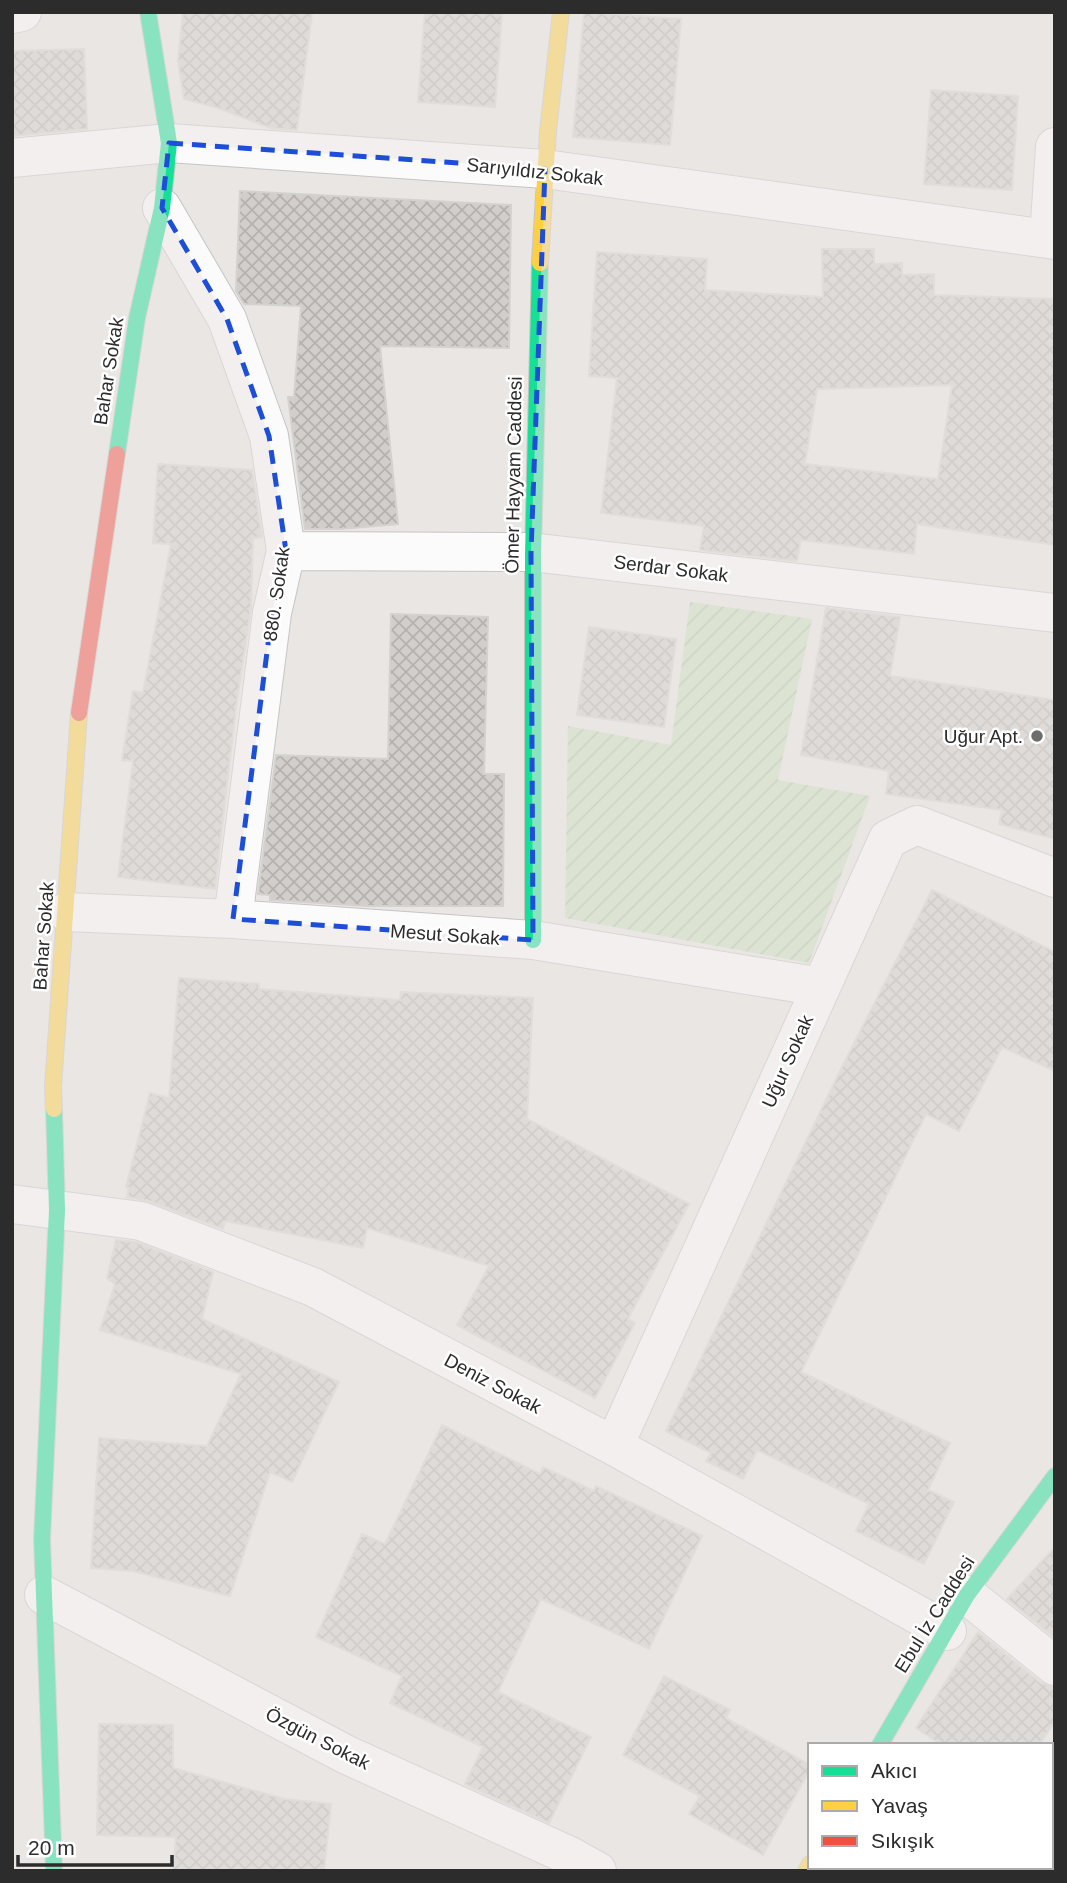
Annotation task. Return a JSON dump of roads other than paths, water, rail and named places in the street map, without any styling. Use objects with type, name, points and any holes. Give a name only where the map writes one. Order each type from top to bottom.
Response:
[{"type":"street","points":[[12,14],[22,12]]},
{"type":"street","name":"Bahar Sokak","points":[[54,1871],[42,1539],[57,1210],[53,1087],[80,705],[136,318],[162,208],[169,143],[148,12]]},
{"type":"street","name":"Ömer Hayyam Caddesi","points":[[533,940],[531,552],[545,169],[561,12]]},
{"type":"street","name":"Sarıyıldız Sokak","points":[[12,158],[169,143],[545,169],[1052,239]]},
{"type":"street","points":[[1052,239],[1055,147]]},
{"type":"street","name":"880. Sokak","points":[[162,208],[227,319],[269,436],[286,551],[272,613],[233,919]]},
{"type":"street","name":"Serdar Sokak","points":[[286,551],[531,552],[1055,613]]},
{"type":"street","name":"Uğur Sokak","points":[[614,1446],[888,839],[918,825],[1055,878]]},
{"type":"street","name":"Mesut Sokak","points":[[66,912],[233,919],[533,940],[821,987]]},
{"type":"street","name":"Deniz Sokak","points":[[12,1204],[141,1221],[313,1287],[614,1446],[947,1631]]},
{"type":"street","name":"Ebul İz Caddesi","points":[[881,1743],[967,1595],[1055,1476]]},
{"type":"street","name":"Özgün Sokak","points":[[44,1595],[348,1755],[570,1856],[597,1871]]},
{"type":"street","points":[[967,1595],[1055,1665]]},
{"type":"place","name":"Uğur Apt.","points":[[1037,736]]}]
